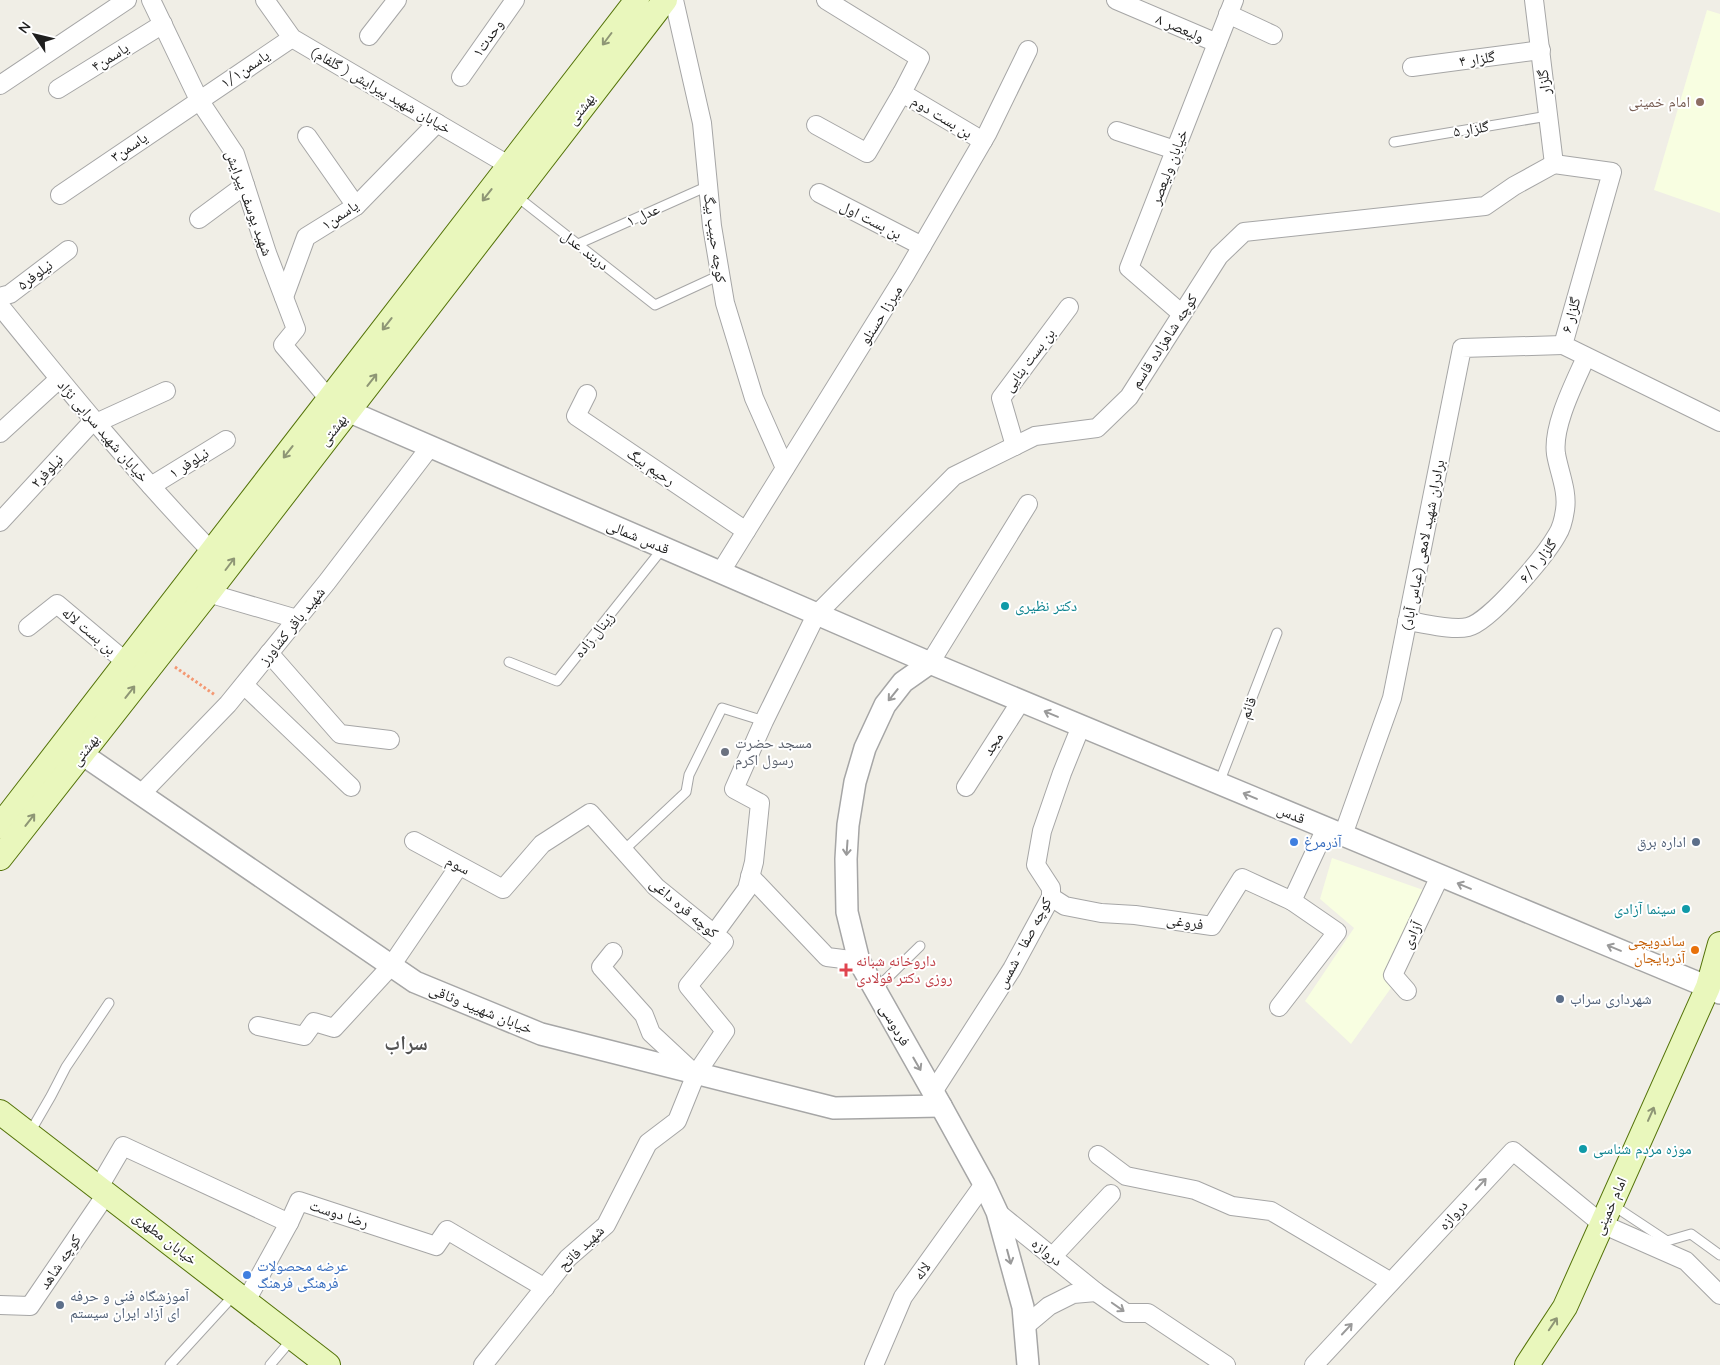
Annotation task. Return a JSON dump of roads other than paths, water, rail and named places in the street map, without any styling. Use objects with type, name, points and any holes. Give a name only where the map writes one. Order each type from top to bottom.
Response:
[{"type":"main road","name":"بهشتی","points":[[0,858],[208,593],[338,405],[510,166],[637,0]]},
{"type":"main road","name":"بهشتی","points":[[0,826],[211,551],[338,405],[515,195],[665,0]]},
{"type":"main road","name":"امام خمینی","points":[[1526,1365],[1565,1307],[1607,1214],[1714,990],[1720,944]]},
{"type":"main road","name":"خیابان مطهری","points":[[0,1112],[328,1365]]},
{"type":"street","points":[[0,86],[127,0]]},
{"type":"street","name":"شهید یوسف پیرایش","points":[[151,0],[199,100],[235,154],[267,252],[296,328],[283,345],[338,405]]},
{"type":"street","name":"خیابان شهید پیرایش ( گلفام)","points":[[265,0],[292,38],[510,166]]},
{"type":"street","points":[[368,36],[397,0]]},
{"type":"street","name":"وحدت۱","points":[[461,77],[515,0]]},
{"type":"street","name":"کوچه حبیب بیگ","points":[[674,0],[702,123],[712,226],[725,303],[754,398],[785,468]]},
{"type":"street","name":"بن بست دوم","points":[[816,125],[867,153],[920,58],[826,0]]},
{"type":"street","name":"ولیعصر ۸","points":[[1116,0],[1217,44]]},
{"type":"street","name":"گلزار","points":[[1534,0],[1554,164]]},
{"type":"street","points":[[1231,7],[1273,35]]},
{"type":"street","name":"خیابان ولیعصر","points":[[1182,314],[1129,268],[1231,7]]},
{"type":"street","name":"یاسمن۴","points":[[58,89],[163,24]]},
{"type":"street","name":"یاسمن۱/۱","points":[[199,100],[292,38]]},
{"type":"street","name":"میرزا حسنلو","points":[[720,573],[922,246],[983,141],[1028,50]]},
{"type":"street","name":"گلزار ۴","points":[[1412,67],[1541,50]]},
{"type":"street","name":"بن بست دوم","points":[[902,93],[983,141]]},
{"type":"street","name":"یاسمن۳","points":[[60,195],[199,100]]},
{"type":"street","name":"یاسمن۱","points":[[284,297],[306,237],[356,206],[437,123]]},
{"type":"street","points":[[1117,132],[1175,150]]},
{"type":"street","points":[[307,136],[356,206]]},
{"type":"street","name":"کوچه شاهزاده قاسم","points":[[750,876],[754,862],[760,803],[734,789],[764,720],[816,615],[954,476],[1035,436],[1097,428],[1129,397],[1219,256],[1244,232],[1485,206],[1514,186],[1554,164]]},
{"type":"street","name":"گلزار ۶","points":[[1554,164],[1612,172],[1563,345],[1720,422]]},
{"type":"street","points":[[200,219],[245,184]]},
{"type":"street","name":"بن بست اول","points":[[819,194],[922,246]]},
{"type":"street","name":"نیلوفر۵","points":[[0,297],[10,294],[68,250]]},
{"type":"street","name":"خیابان شهید سرابی نژاد","points":[[0,306],[95,422],[211,551]]},
{"type":"street","name":"بن بست بنایی","points":[[1015,446],[1001,398],[1069,307]]},
{"type":"street","name":"برادران شهید لامعی (عباس آباد)","points":[[1334,832],[1392,698],[1462,348],[1563,345]]},
{"type":"street","name":"گلزار ۶/۱","points":[[1408,621],[1458,628],[1477,624],[1519,586],[1558,534],[1565,509],[1563,481],[1556,453],[1556,434],[1570,392],[1586,357]]},
{"type":"street","points":[[0,432],[59,379]]},
{"type":"street","points":[[95,422],[166,391]]},
{"type":"street","name":"رحیم بیگ","points":[[587,394],[576,416],[746,531]]},
{"type":"street","name":"قدس شمالی","points":[[338,405],[430,447],[930,663]]},
{"type":"street","name":"نیلوفر۲","points":[[0,522],[95,422]]},
{"type":"street","name":"نیلوفر ۱","points":[[151,486],[226,440]]},
{"type":"street","name":"شهید باقر کشاورز","points":[[141,794],[228,704],[297,620],[430,447]]},
{"type":"street","points":[[930,663],[1028,504]]},
{"type":"street","points":[[208,593],[297,620]]},
{"type":"street","name":"بن بست لاله","points":[[28,626],[57,604],[126,662]]},
{"type":"street","points":[[269,653],[340,734],[390,740]]},
{"type":"street","name":"قدس","points":[[930,663],[1714,990]]},
{"type":"street","name":"فردوسی","points":[[930,663],[903,682],[885,705],[865,748],[854,782],[848,825],[847,912],[859,961],[984,1184],[997,1212],[1023,1307],[1028,1365]]},
{"type":"street","points":[[244,684],[351,787]]},
{"type":"street","name":"مجد","points":[[966,787],[1021,701]]},
{"type":"street","name":"کوچه صفا - شمس","points":[[937,1099],[954,1061],[1012,969],[1051,897],[1051,888],[1036,865],[1042,831],[1081,726]]},
{"type":"street","name":"خیابان شهیید وثاقی","points":[[82,754],[415,982],[541,1034],[834,1108],[937,1099]]},
{"type":"street","name":"کوچه قره داغی","points":[[503,889],[542,844],[590,813],[656,887],[724,942],[688,986],[725,1032],[696,1074]]},
{"type":"street","points":[[1292,901],[1334,832]]},
{"type":"street","name":"سوم","points":[[414,841],[503,889]]},
{"type":"street","points":[[258,1026],[304,1036],[314,1022],[334,1028],[392,966],[459,866]]},
{"type":"street","points":[[750,876],[827,957],[859,961]]},
{"type":"street","points":[[714,934],[747,889],[750,876]]},
{"type":"street","name":"آزادی","points":[[1406,992],[1393,975],[1440,876]]},
{"type":"street","name":"فروغی","points":[[1051,897],[1065,906],[1101,913],[1134,915],[1212,926],[1242,878],[1292,901],[1337,932],[1279,1006]]},
{"type":"street","points":[[613,952],[601,967],[644,1015],[651,1033],[696,1074]]},
{"type":"street","name":"شهید فاتح","points":[[483,1365],[568,1258],[606,1226],[648,1143],[677,1121],[696,1074]]},
{"type":"street","name":"رضا دوست","points":[[103,1190],[122,1146],[289,1223],[299,1202],[436,1246],[447,1230],[544,1288]]},
{"type":"street","name":"دروازه","points":[[1314,1365],[1513,1151],[1607,1214]]},
{"type":"street","points":[[1098,1154],[1126,1176],[1195,1190],[1232,1206],[1271,1211],[1391,1282]]},
{"type":"street","name":"لاله","points":[[874,1365],[903,1297],[984,1184]]},
{"type":"street","name":"کوچه شاهد","points":[[0,1305],[30,1306],[103,1190]]},
{"type":"street","points":[[1052,1257],[1111,1194]]},
{"type":"street","name":"دروازه","points":[[997,1212],[1096,1292],[1126,1313],[1148,1313],[1226,1365]]},
{"type":"street","points":[[1607,1214],[1686,1261],[1720,1295]]},
{"type":"street","points":[[241,1297],[289,1223]]},
{"type":"street","points":[[1024,1327],[1050,1306],[1073,1294],[1096,1292]]},
{"type":"lane","name":"گلزار ۵","points":[[1394,142],[1548,116]]},
{"type":"lane","name":"عدل ۱","points":[[578,244],[708,186]]},
{"type":"lane","name":"دربند عدل","points":[[515,195],[655,305],[720,275]]},
{"type":"lane","name":"زینال زاده","points":[[509,662],[557,681],[663,548]]},
{"type":"lane","name":"قائم","points":[[1219,784],[1277,633]]},
{"type":"lane","points":[[623,850],[686,792],[689,775],[722,708],[764,720]]},
{"type":"lane","points":[[875,990],[920,946]]},
{"type":"lane","points":[[29,1134],[66,1067],[109,1003]]},
{"type":"lane","points":[[1607,1214],[1667,1241],[1691,1234],[1720,1255]]},
{"type":"lane","points":[[170,1365],[241,1297]]},
{"type":"lane","points":[[270,1365],[293,1338]]},
{"type":"place","name":"امام خمینی","points":[[1700,102]]},
{"type":"place","name":"دکتر نظیری","points":[[1005,606]]},
{"type":"place","name":"مسجد حضرت رسول اکرم","points":[[725,752]]},
{"type":"place","name":"آذرمرغ","points":[[1294,842]]},
{"type":"place","name":"اداره برق","points":[[1696,842]]},
{"type":"place","name":"سینما آزادی","points":[[1686,909]]},
{"type":"place","name":"ساندویچی آذربایجان","points":[[1695,950]]},
{"type":"place","name":"داروخانه شبانه روزی دکتر فولادی","points":[[846,970]]},
{"type":"place","name":"شهرداری سراب","points":[[1560,999]]},
{"type":"place","name":"موزه مردم شناسی","points":[[1583,1149]]},
{"type":"place","name":"عرضه محصولات فرهنگی فرهنگ","points":[[247,1275]]},
{"type":"place","name":"آموزشگاه فنی و حرفه ای آزاد ایران سیستم","points":[[60,1305]]},
{"type":"district","name":"سراب","points":[[406,1043]]}]
